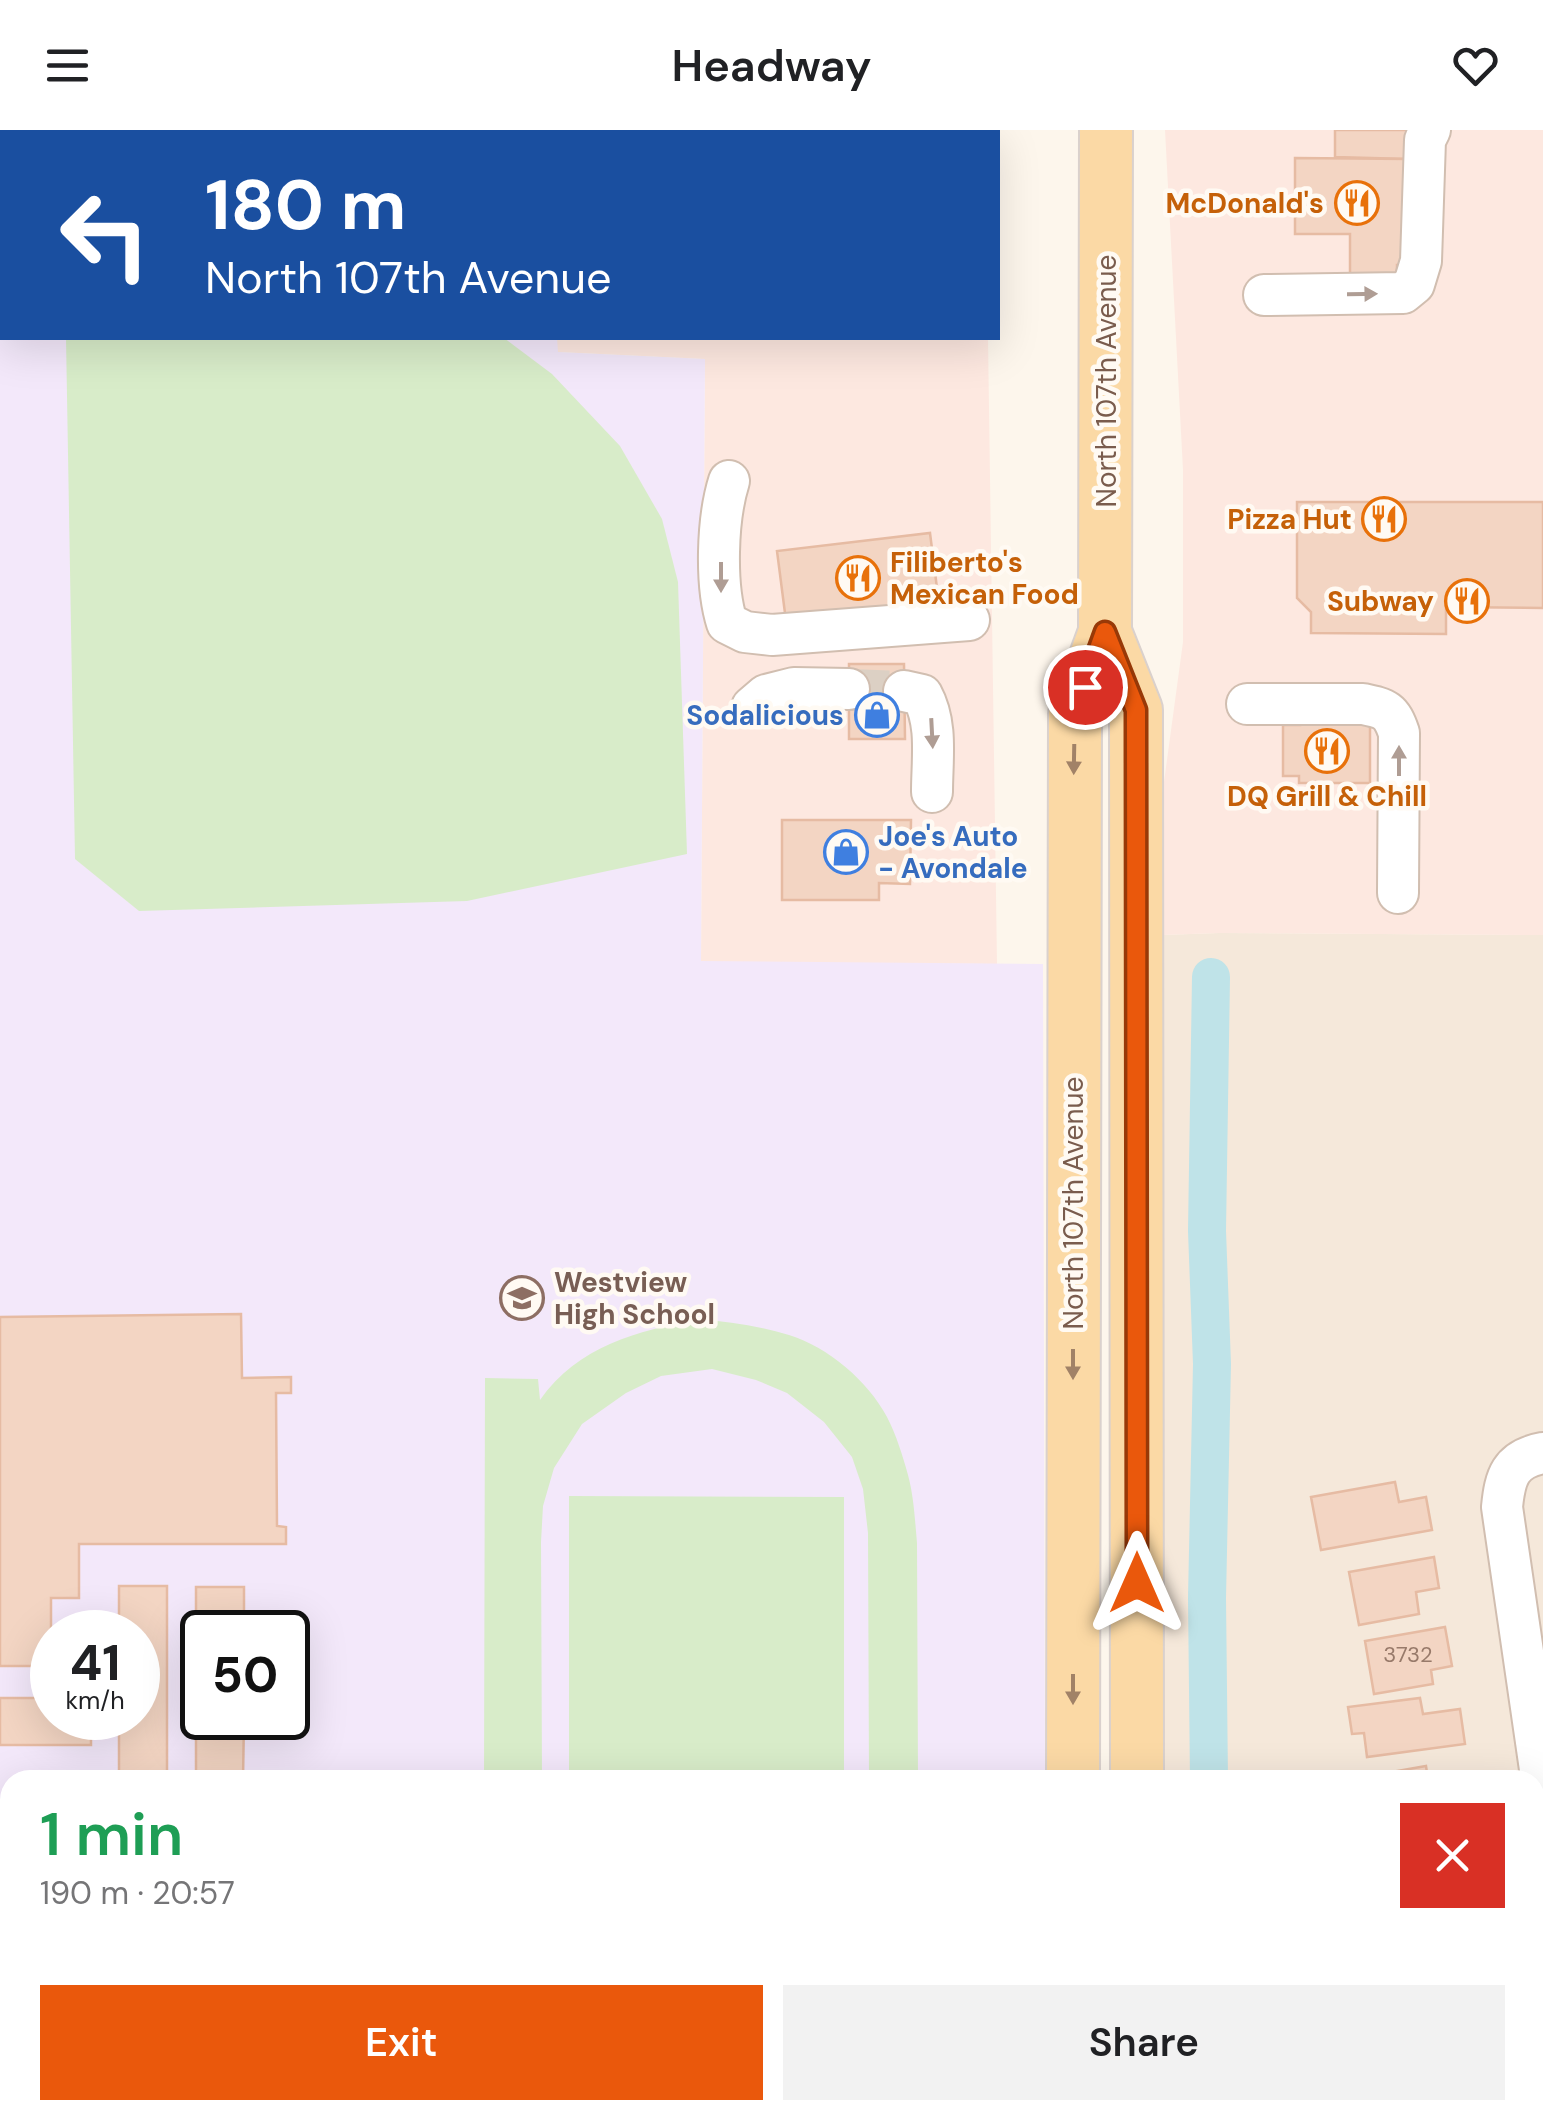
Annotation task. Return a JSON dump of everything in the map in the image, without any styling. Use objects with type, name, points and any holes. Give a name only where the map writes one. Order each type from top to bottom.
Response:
[{"type":"main road","name":"North 107th Avenue","points":[[1073,1770],[1075,714],[1105,632],[1106,130]]},
{"type":"main road","name":"North 107th Avenue","points":[[1105,632],[1136,710],[1138,1770]]},
{"type":"street","points":[[1264,295],[1402,293],[1414,284],[1422,261],[1424,140],[1430,130]]},
{"type":"street","points":[[730,481],[722,504],[720,529],[721,604],[728,623],[745,632],[772,635],[969,620]]},
{"type":"street","points":[[752,707],[766,694],[794,688],[849,689]]},
{"type":"street","points":[[904,691],[922,695],[930,709],[932,792]]},
{"type":"street","points":[[1247,704],[1362,704],[1393,715],[1399,733],[1398,893]]},
{"type":"street","points":[[1529,1459],[1507,1478],[1502,1522],[1540,1770]]},
{"type":"shaded area","points":[[1165,130],[1543,130],[1543,935],[1162,935],[1164,782],[1183,642],[1183,470]]},
{"type":"shaded area","name":"Westview High School","points":[[0,340],[557,340],[558,352],[705,359],[701,961],[1043,964],[1045,1770],[0,1770]]},
{"type":"shaded area","points":[[557,340],[988,340],[997,964],[701,962],[705,359],[557,352]]},
{"type":"shaded area","points":[[1162,935],[1543,935],[1543,1770],[1163,1770]]},
{"type":"green space","points":[[66,340],[507,340],[552,374],[620,446],[662,519],[678,582],[687,854],[467,901],[139,911],[75,859]]},
{"type":"green space","points":[[699,1319],[789,1335],[832,1357],[858,1378],[879,1404],[902,1453],[914,1509],[918,1770],[869,1770],[868,1533],[863,1489],[852,1457],[824,1422],[787,1393],[712,1369],[661,1376],[626,1393],[582,1424],[554,1468],[543,1506],[541,1542],[542,1770],[484,1770],[485,1378],[538,1379],[540,1400],[572,1366],[591,1354],[653,1329]]},
{"type":"green space","points":[[569,1496],[844,1497],[844,1770],[569,1770]]},
{"type":"building","points":[[1335,130],[1408,130],[1408,159],[1335,157]]},
{"type":"building","name":"McDonald's","points":[[1295,158],[1408,159],[1418,265],[1397,265],[1397,276],[1350,276],[1350,234],[1295,234]]},
{"type":"building","points":[[1297,502],[1543,502],[1543,608],[1446,607],[1446,634],[1311,633],[1311,612],[1297,598]]},
{"type":"building","name":"Filiberto's Mexican Food","points":[[930,533],[939,604],[786,621],[777,551]]},
{"type":"building","name":"Sodalicious","points":[[849,664],[904,664],[905,739],[849,739]]},
{"type":"building","name":"DQ Grill & Chill","points":[[1300,719],[1370,719],[1370,783],[1299,783],[1299,776],[1283,776],[1283,725],[1300,725]]},
{"type":"building","name":"Joe's Auto - Avondale","points":[[782,820],[911,820],[910,884],[879,883],[879,900],[782,900]]},
{"type":"building","points":[[241,1314],[242,1378],[291,1377],[291,1393],[276,1393],[277,1526],[286,1527],[286,1544],[79,1544],[79,1598],[51,1598],[51,1610],[30,1610],[30,1666],[0,1666],[0,1317]]},
{"type":"building","points":[[1395,1482],[1399,1502],[1426,1497],[1432,1530],[1321,1550],[1311,1497]]},
{"type":"building","points":[[1434,1557],[1439,1588],[1416,1592],[1419,1614],[1359,1625],[1349,1572]]},
{"type":"building","points":[[119,1586],[167,1586],[167,1770],[119,1770],[119,1740],[160,1740],[160,1610],[119,1610]]},
{"type":"building","points":[[196,1587],[244,1587],[244,1610],[196,1610]]},
{"type":"building","points":[[1445,1627],[1452,1666],[1431,1670],[1433,1684],[1374,1694],[1365,1641]]},
{"type":"building","points":[[0,1698],[30,1698],[30,1740],[91,1740],[91,1745],[0,1745]]},
{"type":"building","points":[[1420,1698],[1423,1714],[1460,1709],[1465,1744],[1367,1757],[1364,1733],[1352,1734],[1348,1707]]},
{"type":"building","points":[[196,1740],[244,1740],[243,1770],[196,1770]]},
{"type":"waterway","points":[[1209,1770],[1207,1598],[1212,1364],[1207,1231],[1211,977]]},
{"type":"tunnel","points":[[849,689],[904,691]]},
{"type":"place","name":"McDonald's","points":[[1357,203]]},
{"type":"place","name":"Pizza Hut","points":[[1384,519]]},
{"type":"place","name":"Filiberto's Mexican Food","points":[[858,578]]},
{"type":"place","name":"Subway","points":[[1467,601]]},
{"type":"place","name":"Sodalicious","points":[[877,715]]},
{"type":"place","name":"DQ Grill & Chill","points":[[1327,751]]},
{"type":"place","name":"Joe's Auto - Avondale","points":[[846,852]]},
{"type":"place","name":"Westview High School","points":[[522,1298]]},
{"type":"route","points":[[1085,687],[1105,632],[1136,710],[1137,1583]]}]
